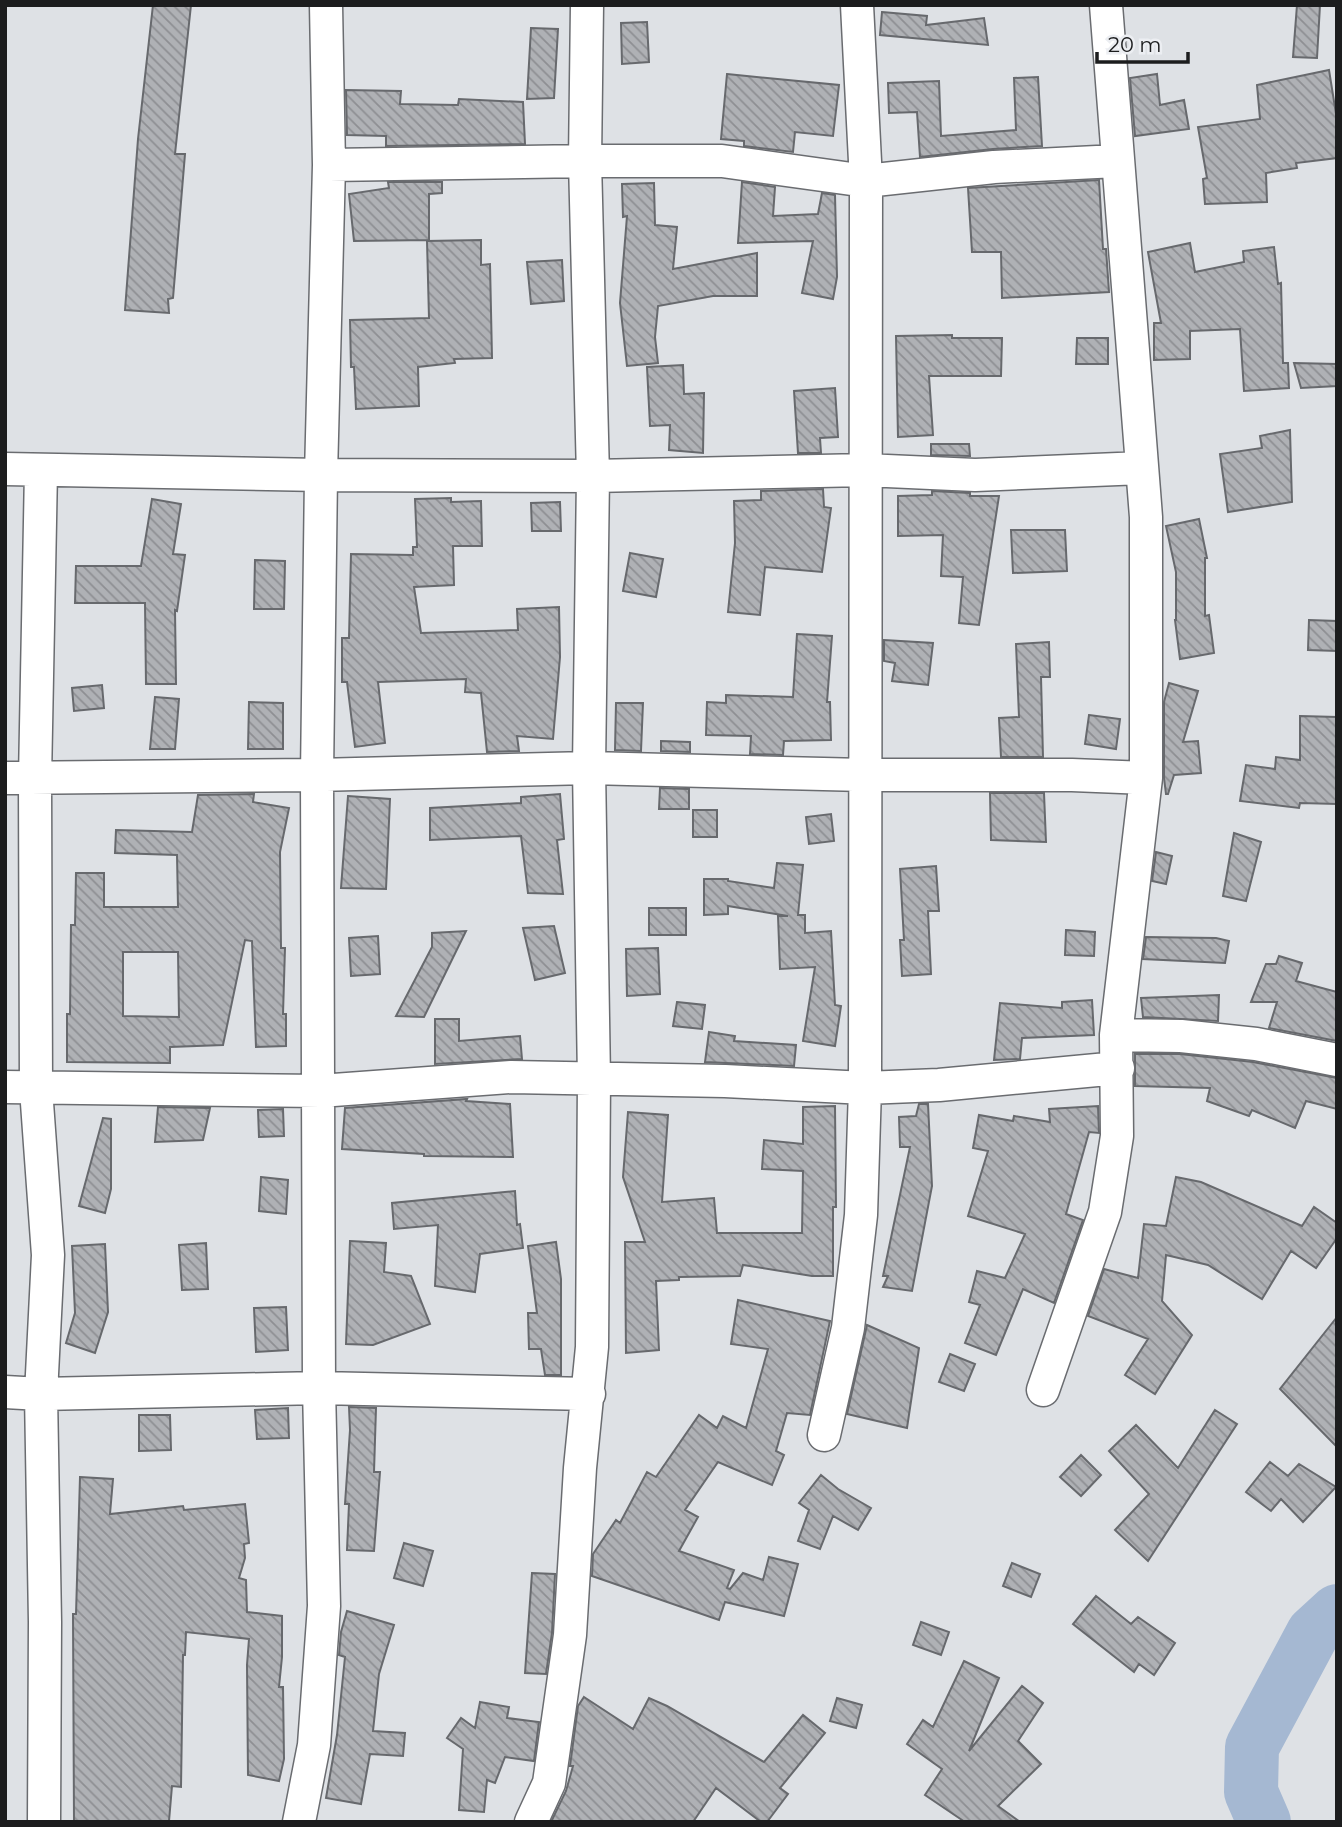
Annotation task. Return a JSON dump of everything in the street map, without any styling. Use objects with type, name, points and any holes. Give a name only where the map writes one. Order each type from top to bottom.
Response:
[{"type":"street","points":[[299,1822],[314,1745],[324,1606],[319,1388],[317,775],[329,164],[327,5]]},
{"type":"street","points":[[531,1822],[549,1783],[557,1738],[570,1635],[580,1468],[592,1347],[594,1080],[589,768],[593,476],[585,160],[587,5]]},
{"type":"street","points":[[824,1436],[848,1328],[860,1228],[865,1088],[866,181],[857,5]]},
{"type":"street","points":[[1042,1390],[1105,1212],[1117,1136],[1116,1035],[1146,778],[1146,517],[1106,5]]},
{"type":"street","points":[[329,164],[722,161],[866,181],[994,167],[1117,160]]},
{"type":"street","points":[[5,469],[321,475],[593,476],[865,470],[975,475],[1142,468]]},
{"type":"street","points":[[41,470],[20,779],[36,1089],[48,1255],[41,1394],[45,1622],[44,1822]]},
{"type":"street","points":[[20,779],[589,768],[1146,778]]},
{"type":"street","points":[[1116,1035],[1181,1036],[1256,1044],[1337,1059]]},
{"type":"street","points":[[5,1087],[320,1091],[511,1077],[725,1081],[865,1088],[940,1085],[1118,1068]]},
{"type":"street","points":[[5,1392],[41,1394],[319,1388],[589,1394]]},
{"type":"building","points":[[153,5],[191,5],[175,154],[185,154],[173,298],[168,299],[169,313],[125,310],[138,139]]},
{"type":"building","points":[[1297,5],[1320,5],[1317,58],[1293,57]]},
{"type":"building","points":[[882,12],[927,16],[926,25],[984,18],[988,45],[880,35]]},
{"type":"building","points":[[647,22],[649,62],[622,64],[621,23]]},
{"type":"building","points":[[531,28],[558,29],[554,98],[527,99]]},
{"type":"building","points":[[1329,70],[1337,120],[1337,158],[1296,163],[1297,168],[1266,173],[1267,202],[1205,204],[1203,179],[1207,178],[1198,127],[1260,119],[1257,85]]},
{"type":"building","points":[[727,74],[839,85],[833,136],[795,132],[793,152],[744,146],[744,141],[721,139]]},
{"type":"building","points":[[1157,74],[1160,105],[1184,100],[1189,129],[1135,136],[1130,78]]},
{"type":"building","points":[[1038,77],[1042,146],[920,157],[917,112],[889,113],[888,83],[939,81],[941,136],[1016,130],[1014,78]]},
{"type":"building","points":[[346,90],[401,91],[400,104],[458,105],[459,99],[523,102],[525,144],[386,146],[386,136],[347,135]]},
{"type":"building","points":[[1099,180],[1103,249],[1106,249],[1109,292],[1002,298],[1001,252],[972,252],[968,188]]},
{"type":"building","points":[[388,182],[442,182],[442,193],[429,194],[429,240],[354,241],[349,194],[389,188]]},
{"type":"building","points":[[742,182],[775,187],[773,216],[818,214],[822,193],[835,195],[837,277],[833,299],[802,293],[813,241],[738,243]]},
{"type":"building","points":[[654,183],[655,225],[677,227],[673,269],[757,253],[757,296],[713,296],[658,306],[655,337],[658,363],[627,366],[620,303],[627,216],[623,217],[622,184]]},
{"type":"building","points":[[481,240],[481,265],[490,264],[492,358],[454,359],[455,363],[418,367],[419,406],[356,409],[354,367],[351,367],[350,320],[429,318],[427,241]]},
{"type":"building","points":[[1190,243],[1195,272],[1244,262],[1243,251],[1274,247],[1278,284],[1281,283],[1283,363],[1288,363],[1289,388],[1244,391],[1240,329],[1190,331],[1190,359],[1154,360],[1154,323],[1161,323],[1148,252]]},
{"type":"building","points":[[562,260],[564,301],[531,304],[527,262]]},
{"type":"building","points":[[952,335],[952,338],[1002,338],[1001,376],[929,376],[933,435],[898,437],[896,336]]},
{"type":"building","points":[[1077,338],[1108,338],[1108,364],[1076,364]]},
{"type":"building","points":[[1294,363],[1337,364],[1337,386],[1301,388]]},
{"type":"building","points":[[683,365],[684,394],[704,393],[703,453],[669,450],[670,425],[650,426],[647,367]]},
{"type":"building","points":[[835,388],[838,437],[820,438],[821,453],[798,453],[794,391]]},
{"type":"building","points":[[1290,430],[1292,502],[1228,512],[1220,454],[1262,448],[1260,436]]},
{"type":"building","points":[[931,444],[969,444],[970,456],[931,455]]},
{"type":"building","points":[[823,489],[824,507],[831,508],[822,572],[765,567],[760,615],[728,612],[735,543],[734,501],[761,500],[761,491]]},
{"type":"building","points":[[932,491],[970,493],[970,496],[999,496],[979,625],[959,623],[963,577],[941,576],[943,535],[898,536],[898,496],[932,495]]},
{"type":"building","points":[[451,498],[451,502],[481,501],[482,546],[453,546],[454,585],[414,587],[421,633],[518,630],[517,609],[559,607],[560,657],[553,739],[517,736],[519,751],[487,752],[481,693],[465,692],[466,679],[378,682],[385,743],[355,747],[347,682],[342,682],[342,638],[349,638],[351,554],[413,555],[413,547],[417,547],[415,499]]},
{"type":"building","points":[[152,499],[181,504],[173,554],[185,555],[177,611],[175,610],[176,684],[146,684],[145,603],[75,603],[76,566],[141,566]]},
{"type":"building","points":[[560,502],[561,531],[532,531],[531,503]]},
{"type":"building","points":[[1199,519],[1207,558],[1205,616],[1209,615],[1214,653],[1180,659],[1175,620],[1176,572],[1166,526]]},
{"type":"building","points":[[1011,530],[1065,530],[1067,571],[1013,573]]},
{"type":"building","points":[[630,553],[663,559],[656,597],[623,591]]},
{"type":"building","points":[[255,560],[285,561],[284,609],[254,609]]},
{"type":"building","points":[[1309,620],[1337,621],[1337,651],[1308,650]]},
{"type":"building","points":[[797,634],[832,636],[827,702],[830,702],[831,740],[784,741],[783,755],[750,754],[751,736],[706,735],[707,702],[726,703],[726,695],[793,697]]},
{"type":"building","points":[[884,640],[933,643],[928,685],[892,681],[895,663],[884,661]]},
{"type":"building","points":[[1049,642],[1050,677],[1041,677],[1043,757],[1001,757],[999,718],[1019,717],[1016,644]]},
{"type":"building","points":[[1169,683],[1198,691],[1183,742],[1198,741],[1201,773],[1174,775],[1166,794],[1164,702]]},
{"type":"building","points":[[102,685],[104,708],[74,711],[72,688]]},
{"type":"building","points":[[155,697],[179,699],[175,749],[150,749]]},
{"type":"building","points":[[249,702],[283,703],[283,749],[248,749]]},
{"type":"building","points":[[616,703],[643,703],[641,751],[615,750]]},
{"type":"building","points":[[1089,715],[1120,719],[1116,749],[1085,744]]},
{"type":"building","points":[[1300,716],[1337,717],[1337,804],[1300,803],[1299,808],[1240,801],[1246,765],[1275,769],[1276,757],[1300,760]]},
{"type":"building","points":[[661,741],[690,742],[690,752],[661,751]]},
{"type":"building","points":[[660,788],[689,789],[689,809],[659,809]]},
{"type":"building","points":[[990,793],[1044,793],[1046,842],[991,840]]},
{"type":"building","points":[[254,794],[253,802],[289,808],[280,852],[286,1046],[256,1047],[252,941],[245,940],[223,1045],[170,1047],[170,1063],[67,1062],[71,925],[75,925],[76,873],[104,873],[104,907],[178,907],[177,855],[115,853],[116,830],[192,832],[198,795]],"holes":[[[123,952],[178,952],[179,1017],[123,1016]]]},
{"type":"building","points":[[560,794],[564,839],[557,840],[563,894],[528,893],[521,836],[430,840],[430,808],[521,803],[521,797]]},
{"type":"building","points":[[348,796],[390,799],[386,889],[341,888]]},
{"type":"building","points":[[693,810],[717,810],[717,837],[693,837]]},
{"type":"building","points":[[831,814],[834,841],[809,844],[806,817]]},
{"type":"building","points":[[1234,833],[1261,842],[1246,901],[1223,896]]},
{"type":"building","points":[[1156,852],[1172,856],[1166,884],[1152,881]]},
{"type":"building","points":[[777,863],[803,865],[798,915],[805,915],[805,933],[831,931],[835,1005],[841,1006],[835,1046],[803,1041],[815,967],[780,969],[778,916],[788,916],[728,906],[728,914],[704,915],[704,879],[728,879],[774,888]]},
{"type":"building","points":[[936,866],[939,911],[928,911],[931,974],[902,976],[900,940],[904,940],[900,869]]},
{"type":"building","points":[[649,908],[686,908],[686,935],[649,935]]},
{"type":"building","points":[[554,926],[565,973],[535,980],[523,928]]},
{"type":"building","points":[[1066,930],[1095,932],[1094,956],[1065,955]]},
{"type":"building","points":[[466,931],[424,1017],[396,1016],[432,947],[432,933]]},
{"type":"building","points":[[378,936],[380,974],[351,976],[349,938]]},
{"type":"building","points":[[1146,937],[1216,938],[1229,941],[1225,963],[1143,959]]},
{"type":"building","points":[[658,948],[660,994],[627,996],[626,949]]},
{"type":"building","points":[[1279,956],[1302,963],[1296,981],[1337,992],[1337,1041],[1269,1028],[1277,1002],[1251,1002],[1266,964],[1276,964]]},
{"type":"building","points":[[1219,995],[1218,1021],[1143,1017],[1141,998]]},
{"type":"building","points":[[1092,1000],[1094,1035],[1022,1038],[1020,1059],[994,1060],[1000,1003],[1062,1008],[1062,1002]]},
{"type":"building","points":[[677,1002],[705,1005],[702,1029],[673,1026]]},
{"type":"building","points":[[435,1019],[459,1019],[459,1041],[520,1036],[522,1059],[435,1064]]},
{"type":"building","points":[[709,1032],[735,1036],[734,1041],[796,1045],[794,1066],[705,1062]]},
{"type":"building","points":[[1135,1054],[1180,1054],[1253,1062],[1337,1078],[1337,1109],[1306,1101],[1295,1128],[1252,1110],[1249,1116],[1207,1101],[1210,1088],[1135,1086]]},
{"type":"building","points":[[467,1099],[466,1101],[510,1104],[513,1157],[424,1156],[342,1149],[345,1108]]},
{"type":"building","points":[[919,1104],[928,1104],[932,1186],[912,1291],[883,1287],[888,1276],[883,1276],[910,1147],[900,1147],[899,1117],[916,1116]]},
{"type":"building","points":[[835,1106],[836,1207],[833,1207],[833,1276],[812,1276],[743,1265],[740,1276],[679,1277],[679,1280],[656,1281],[659,1350],[626,1353],[625,1242],[645,1242],[623,1177],[628,1112],[668,1115],[662,1202],[714,1198],[717,1233],[802,1233],[803,1171],[762,1169],[764,1140],[803,1144],[803,1107]]},
{"type":"building","points":[[1098,1106],[1099,1133],[1089,1132],[1066,1214],[1083,1220],[1054,1303],[1023,1289],[996,1355],[965,1343],[980,1305],[969,1302],[977,1271],[1005,1278],[1025,1234],[968,1216],[988,1151],[973,1148],[979,1115],[1013,1121],[1014,1116],[1050,1122],[1049,1109]]},
{"type":"building","points":[[158,1107],[210,1108],[203,1140],[155,1142]]},
{"type":"building","points":[[283,1109],[284,1136],[259,1137],[258,1110]]},
{"type":"building","points":[[103,1118],[111,1119],[111,1189],[105,1213],[79,1206]]},
{"type":"building","points":[[261,1177],[288,1180],[286,1214],[259,1211]]},
{"type":"building","points":[[1176,1177],[1201,1182],[1302,1226],[1314,1207],[1337,1223],[1337,1238],[1316,1268],[1291,1251],[1262,1299],[1208,1265],[1166,1255],[1162,1301],[1192,1335],[1155,1394],[1125,1375],[1148,1339],[1088,1316],[1104,1269],[1138,1278],[1144,1224],[1166,1226]]},
{"type":"building","points":[[515,1191],[517,1225],[520,1224],[523,1248],[480,1254],[475,1292],[435,1286],[438,1225],[394,1229],[392,1203]]},
{"type":"building","points":[[350,1241],[386,1243],[384,1272],[411,1276],[430,1324],[373,1345],[346,1344]]},
{"type":"building","points":[[556,1242],[561,1279],[561,1375],[545,1375],[541,1349],[529,1349],[528,1313],[537,1313],[528,1246]]},
{"type":"building","points":[[206,1243],[208,1289],[182,1290],[179,1245]]},
{"type":"building","points":[[105,1244],[108,1312],[95,1353],[66,1343],[75,1313],[72,1246]]},
{"type":"building","points":[[738,1300],[830,1321],[810,1415],[787,1413],[776,1451],[784,1455],[772,1485],[718,1462],[685,1510],[698,1517],[679,1551],[734,1570],[727,1588],[730,1589],[743,1573],[763,1580],[769,1557],[798,1564],[784,1616],[725,1602],[719,1620],[592,1576],[593,1554],[616,1520],[620,1523],[647,1472],[656,1477],[699,1415],[717,1428],[723,1416],[746,1428],[768,1349],[731,1344]]},
{"type":"building","points":[[286,1307],[288,1350],[256,1352],[254,1308]]},
{"type":"building","points":[[1337,1317],[1337,1447],[1280,1389]]},
{"type":"building","points":[[867,1325],[919,1348],[907,1428],[847,1414]]},
{"type":"building","points":[[950,1354],[975,1364],[964,1391],[939,1382]]},
{"type":"building","points":[[349,1407],[376,1408],[374,1472],[380,1472],[374,1551],[347,1550],[349,1504],[345,1504]]},
{"type":"building","points":[[288,1408],[289,1438],[257,1439],[255,1410]]},
{"type":"building","points":[[1215,1410],[1237,1424],[1148,1561],[1115,1530],[1149,1494],[1109,1451],[1136,1425],[1178,1468]]},
{"type":"building","points":[[139,1415],[170,1415],[171,1450],[139,1451]]},
{"type":"building","points":[[1081,1455],[1101,1475],[1081,1496],[1060,1477]]},
{"type":"building","points":[[1270,1462],[1288,1476],[1299,1464],[1336,1487],[1303,1522],[1281,1499],[1271,1511],[1246,1492]]},
{"type":"building","points":[[821,1475],[838,1489],[871,1508],[858,1530],[833,1516],[820,1549],[798,1541],[809,1510],[799,1503]]},
{"type":"building","points":[[80,1477],[113,1479],[110,1514],[183,1506],[184,1510],[245,1504],[249,1543],[244,1544],[245,1558],[239,1578],[246,1580],[247,1612],[282,1616],[279,1687],[283,1687],[284,1759],[279,1781],[248,1775],[249,1639],[186,1632],[183,1655],[181,1787],[172,1786],[169,1821],[74,1822],[73,1614],[76,1614]]},
{"type":"building","points":[[404,1543],[433,1551],[423,1586],[394,1578]]},
{"type":"building","points":[[1012,1563],[1040,1574],[1031,1597],[1003,1586]]},
{"type":"building","points":[[532,1573],[555,1574],[552,1633],[546,1674],[525,1673]]},
{"type":"building","points":[[1096,1596],[1131,1624],[1138,1617],[1175,1643],[1154,1675],[1139,1664],[1134,1672],[1073,1624]]},
{"type":"building","points":[[347,1611],[394,1625],[379,1674],[373,1731],[405,1733],[403,1756],[370,1754],[361,1804],[326,1798],[337,1735],[345,1657],[339,1655],[341,1632]]},
{"type":"building","points":[[921,1622],[949,1632],[941,1655],[913,1645]]},
{"type":"building","points":[[964,1661],[999,1678],[969,1751],[1022,1686],[1043,1703],[1018,1741],[1041,1764],[998,1806],[1020,1822],[965,1822],[925,1795],[942,1769],[907,1744],[923,1720],[933,1727]]},
{"type":"building","points":[[584,1697],[633,1729],[649,1698],[764,1762],[803,1715],[825,1733],[780,1788],[788,1794],[767,1822],[761,1822],[716,1788],[693,1822],[551,1822],[566,1791],[573,1766],[570,1766],[578,1706]]},
{"type":"building","points":[[837,1698],[862,1705],[856,1728],[830,1721]]},
{"type":"building","points":[[480,1702],[509,1707],[507,1718],[539,1722],[534,1761],[505,1757],[495,1783],[487,1780],[484,1812],[459,1810],[463,1749],[447,1738],[461,1718],[475,1728]]},
{"type":"waterway","points":[[1264,1822],[1251,1792],[1252,1747],[1313,1633],[1337,1611]]}]
